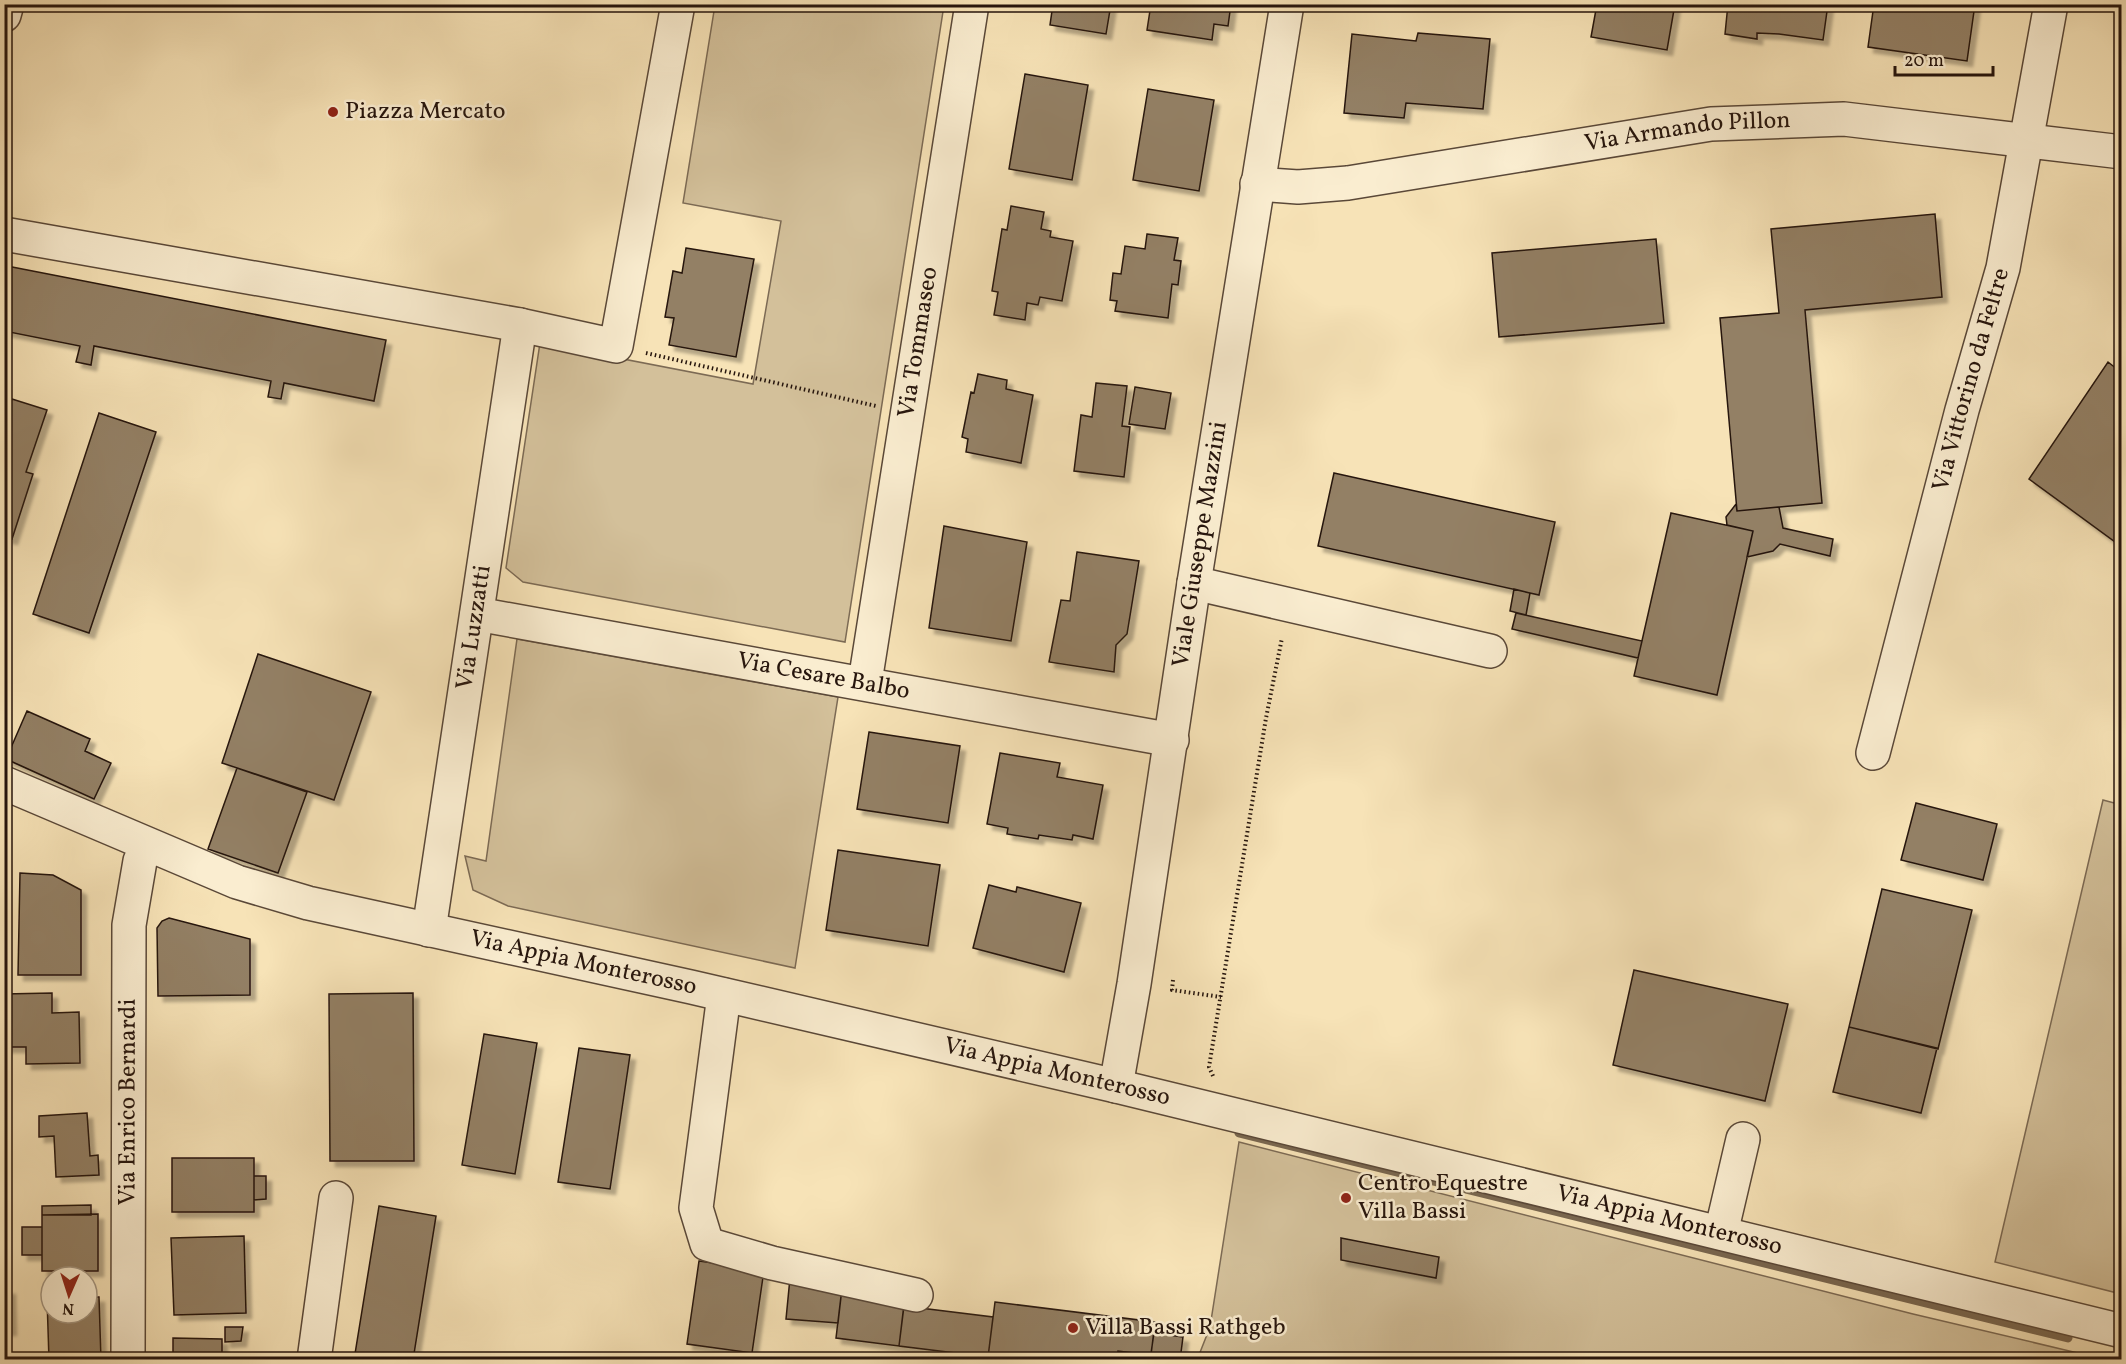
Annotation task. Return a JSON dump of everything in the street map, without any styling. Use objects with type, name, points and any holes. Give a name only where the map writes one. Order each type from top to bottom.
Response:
[{"type":"street","points":[[4,15],[7,4]]},
{"type":"street","points":[[4,234],[520,325],[616,346],[678,4]]},
{"type":"street","name":"Via Tommaseo","points":[[866,682],[972,4]]},
{"type":"street","name":"Viale Giuseppe Mazzini","points":[[1116,1086],[1287,4]]},
{"type":"street","name":"Via Vittorino da Feltre","points":[[1873,753],[1962,410],[2002,268],[2051,4]]},
{"type":"street","name":"Via Armando Pillon","points":[[1257,184],[1298,188],[1348,183],[1711,124],[1844,119],[2121,152]]},
{"type":"street","name":"Via Luzzatti","points":[[429,930],[520,325]]},
{"type":"street","points":[[1194,583],[1490,651]]},
{"type":"street","name":"Via Cesare Balbo","points":[[477,614],[866,682],[1172,740]]},
{"type":"street","name":"Via Appia Monterosso","points":[[4,783],[147,846],[237,882],[308,903],[429,930],[722,1005],[1116,1086],[2121,1331]]},
{"type":"street","name":"Via Enrico Bernardi","points":[[128,1359],[129,925],[140,861],[147,846]]},
{"type":"street","points":[[722,1005],[696,1208],[707,1244],[772,1263],[916,1294]]},
{"type":"street","points":[[1721,1233],[1743,1139]]},
{"type":"street","points":[[314,1359],[336,1198]]},
{"type":"path","points":[[616,346],[907,413]]},
{"type":"path","points":[[1215,1080],[1209,1067],[1266,718],[1283,632]]},
{"type":"path","points":[[1173,980],[1172,990],[1221,997]]},
{"type":"shaded area","points":[[715,5],[944,5],[845,642],[523,582],[506,568],[540,343],[753,384],[781,221],[683,203]]},
{"type":"shaded area","points":[[517,639],[838,697],[795,968],[508,906],[473,890],[465,856],[486,861]]},
{"type":"shaded area","points":[[2103,800],[2122,805],[2121,1294],[1995,1262]]},
{"type":"shaded area","name":"Centro Equestre Villa Bassi","points":[[1239,1142],[1913,1314],[2078,1353],[2077,1360],[1197,1360],[1210,1327]]},
{"type":"building","points":[[1053,4],[1111,4],[1106,34],[1050,25]]},
{"type":"building","points":[[1151,4],[1231,4],[1228,26],[1214,24],[1212,40],[1147,30]]},
{"type":"building","points":[[1597,4],[1675,4],[1667,50],[1591,37]]},
{"type":"building","points":[[1728,4],[1828,4],[1823,40],[1779,34],[1757,33],[1757,39],[1725,34]]},
{"type":"building","points":[[1874,4],[1975,4],[1967,61],[1868,47]]},
{"type":"building","points":[[1418,33],[1490,39],[1483,109],[1406,103],[1404,118],[1344,113],[1352,34],[1416,41]]},
{"type":"building","points":[[1025,74],[1088,85],[1072,180],[1009,169]]},
{"type":"building","points":[[1148,89],[1214,100],[1199,191],[1133,180]]},
{"type":"building","points":[[1011,206],[1044,212],[1041,229],[1051,231],[1050,237],[1073,241],[1062,301],[1040,297],[1038,305],[1027,303],[1025,320],[994,315],[998,292],[992,291],[1002,229],[1007,230]]},
{"type":"building","points":[[1935,214],[1942,297],[1805,310],[1822,503],[1737,511],[1720,318],[1779,313],[1771,229]]},
{"type":"building","points":[[1147,234],[1178,238],[1174,260],[1181,261],[1178,285],[1172,284],[1168,318],[1115,311],[1117,301],[1110,300],[1113,273],[1121,274],[1125,246],[1145,249]]},
{"type":"building","points":[[1656,239],[1664,323],[1499,337],[1492,253]]},
{"type":"building","points":[[686,248],[754,259],[736,357],[669,345],[674,318],[665,317],[673,271],[682,273]]},
{"type":"building","points":[[7,266],[386,340],[374,401],[284,383],[281,399],[268,397],[271,381],[94,346],[91,365],[76,362],[80,346],[4,331],[4,280]]},
{"type":"building","points":[[2108,362],[2122,373],[2122,547],[2029,479]]},
{"type":"building","points":[[978,374],[1007,380],[1006,389],[1033,395],[1021,463],[966,452],[968,439],[962,437],[971,392],[974,393]]},
{"type":"building","points":[[1096,383],[1127,386],[1122,426],[1130,427],[1124,477],[1074,471],[1081,415],[1092,417]]},
{"type":"building","points":[[1135,387],[1171,393],[1165,429],[1129,424]]},
{"type":"building","points":[[12,399],[47,410],[26,472],[33,474],[12,539],[4,537],[4,422]]},
{"type":"building","points":[[99,413],[156,432],[89,633],[33,614]]},
{"type":"building","points":[[1334,473],[1555,522],[1539,595],[1318,546]]},
{"type":"building","points":[[1736,504],[1737,511],[1779,507],[1783,528],[1833,539],[1830,556],[1780,544],[1773,551],[1747,557],[1753,531],[1727,525],[1726,517]]},
{"type":"building","points":[[1671,513],[1753,531],[1717,695],[1634,676]]},
{"type":"building","points":[[944,526],[1027,542],[1011,641],[929,628]]},
{"type":"building","points":[[1077,552],[1139,561],[1127,634],[1116,645],[1114,672],[1049,662],[1061,600],[1070,601]]},
{"type":"building","points":[[1514,589],[1530,593],[1526,615],[1510,611]]},
{"type":"building","points":[[1516,613],[1642,641],[1638,658],[1512,629]]},
{"type":"building","points":[[258,654],[371,692],[334,800],[222,763]]},
{"type":"building","points":[[27,711],[90,739],[85,751],[111,763],[94,799],[6,759]]},
{"type":"building","points":[[869,732],[960,746],[948,823],[857,809]]},
{"type":"building","points":[[1000,753],[1060,763],[1057,777],[1103,785],[1093,839],[1073,835],[1072,840],[1039,835],[1038,839],[1007,834],[1008,828],[987,824]]},
{"type":"building","points":[[237,768],[307,792],[278,873],[208,849]]},
{"type":"building","points":[[1916,803],[1997,824],[1983,880],[1901,860]]},
{"type":"building","points":[[838,850],[940,865],[928,946],[826,930]]},
{"type":"building","points":[[20,873],[53,875],[81,890],[81,975],[18,975]]},
{"type":"building","points":[[989,885],[1016,892],[1017,887],[1081,903],[1064,972],[973,948]]},
{"type":"building","points":[[1882,889],[1972,910],[1938,1049],[1849,1027]]},
{"type":"building","points":[[169,918],[250,939],[250,995],[158,996],[157,928],[162,921]]},
{"type":"building","points":[[1634,970],[1788,1004],[1765,1101],[1613,1065]]},
{"type":"building","points":[[52,993],[52,1013],[79,1012],[80,1063],[26,1064],[26,1047],[4,1047],[4,994]]},
{"type":"building","points":[[413,993],[414,1161],[330,1161],[329,994]]},
{"type":"building","points":[[1849,1027],[1937,1048],[1921,1113],[1833,1092]]},
{"type":"building","points":[[484,1034],[537,1043],[515,1174],[462,1165]]},
{"type":"building","points":[[579,1048],[630,1055],[610,1189],[558,1182]]},
{"type":"building","points":[[87,1113],[90,1156],[98,1155],[99,1175],[56,1177],[54,1136],[39,1137],[39,1116]]},
{"type":"building","points":[[172,1158],[254,1158],[254,1212],[172,1212]]},
{"type":"building","points":[[254,1176],[266,1176],[266,1199],[254,1200]]},
{"type":"building","points":[[91,1205],[91,1215],[42,1215],[42,1206]]},
{"type":"building","points":[[379,1206],[436,1216],[413,1360],[354,1360]]},
{"type":"building","points":[[98,1214],[98,1265],[42,1265],[42,1215]]},
{"type":"building","points":[[22,1227],[42,1227],[42,1255],[22,1255]]},
{"type":"building","points":[[244,1236],[246,1313],[174,1315],[171,1238]]},
{"type":"building","points":[[1341,1238],[1439,1257],[1436,1278],[1341,1260]]},
{"type":"building","points":[[699,1261],[764,1270],[752,1353],[687,1344]]},
{"type":"building","points":[[790,1278],[842,1288],[838,1323],[786,1319]]},
{"type":"building","points":[[842,1288],[905,1296],[899,1346],[836,1338]]},
{"type":"building","points":[[4,1289],[10,1289],[11,1330],[4,1330]]},
{"type":"building","points":[[99,1297],[101,1360],[49,1360],[48,1325],[99,1325]]},
{"type":"building","name":"Villa Bassi Rathgeb","points":[[995,1302],[1155,1322],[1151,1355],[1118,1351],[1117,1360],[988,1357]]},
{"type":"building","points":[[904,1306],[993,1317],[988,1357],[899,1346]]},
{"type":"building","points":[[225,1327],[243,1327],[241,1341],[225,1342]]},
{"type":"building","points":[[1154,1333],[1183,1337],[1180,1360],[1150,1360]]},
{"type":"building","points":[[173,1338],[222,1339],[222,1360],[173,1360]]},
{"type":"building","points":[[963,1354],[988,1357],[1004,1360],[962,1360]]},
{"type":"waterway","points":[[1239,1133],[2068,1338]]},
{"type":"place","name":"Piazza Mercato","points":[[333,112]]},
{"type":"place","name":"Centro Equestre Villa Bassi","points":[[1346,1198]]},
{"type":"place","name":"Villa Bassi Rathgeb","points":[[1073,1328]]}]
